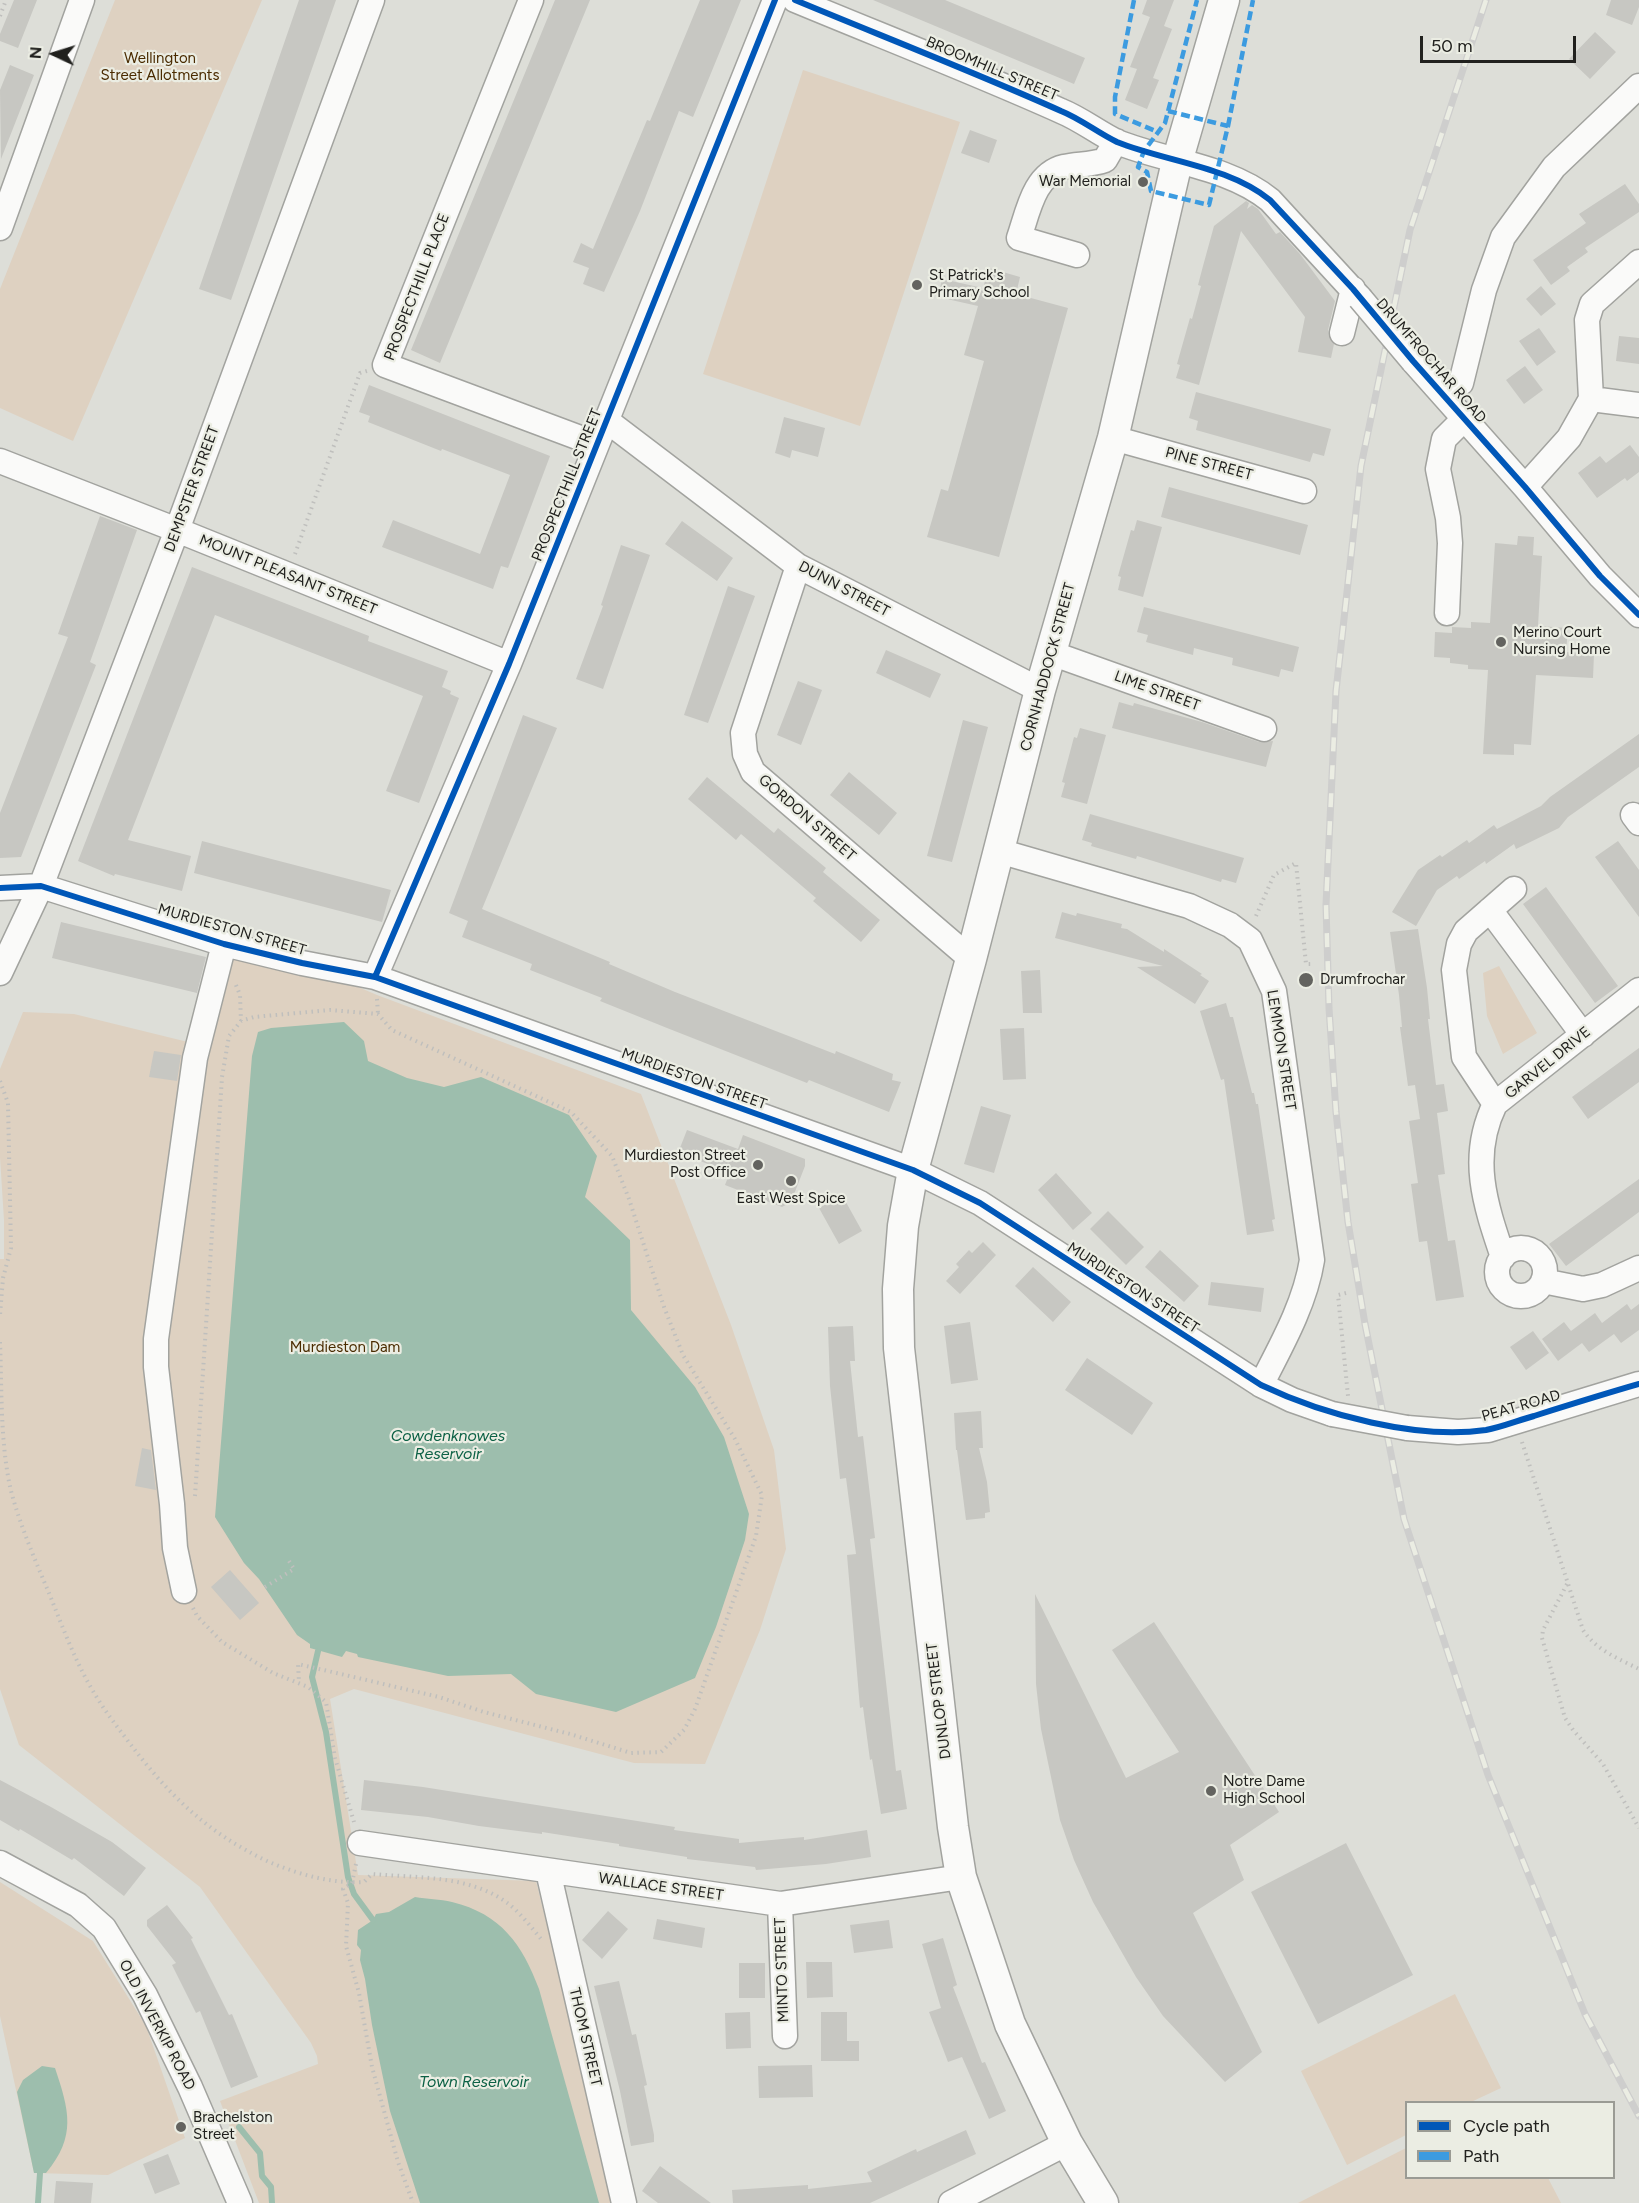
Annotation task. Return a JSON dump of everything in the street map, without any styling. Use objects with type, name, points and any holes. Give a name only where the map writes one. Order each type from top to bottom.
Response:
[{"type":"main road","points":[[1177,162],[1224,0]]},
{"type":"main road","name":"CORNHADDOCK STREET","points":[[913,1170],[971,959],[1040,690],[1113,438],[1177,162]]},
{"type":"main road","name":"DUNLOP STREET","points":[[913,1170],[903,1226],[898,1289],[899,1348],[953,1827],[961,1877],[1010,2024],[1067,2143],[1103,2203]]},
{"type":"street","points":[[0,228],[82,0]]},
{"type":"street","name":"DEMPSTER STREET","points":[[0,973],[41,886],[177,530],[372,0]]},
{"type":"street","name":"PROSPECTHILL PLACE","points":[[531,0],[385,365],[596,444]]},
{"type":"street","name":"PROSPECTHILL STREET","points":[[375,977],[509,664],[775,0]]},
{"type":"street","name":"BROOMHILL STREET","points":[[795,0],[1064,112],[1116,141],[1177,162]]},
{"type":"street","points":[[1442,393],[1461,383],[1484,290],[1503,237],[1554,167],[1639,86]]},
{"type":"street","points":[[1077,255],[1019,238],[1038,184],[1053,171],[1066,166],[1091,165],[1106,160],[1116,141]]},
{"type":"street","name":"DRUMFROCHAR ROAD","points":[[1177,162],[1216,172],[1256,189],[1270,200],[1356,293],[1600,576],[1639,615]]},
{"type":"street","points":[[1525,487],[1569,438],[1591,399],[1587,320],[1592,303],[1639,262]]},
{"type":"street","points":[[1342,333],[1356,293]]},
{"type":"street","points":[[1591,399],[1639,405]]},
{"type":"street","points":[[1447,614],[1450,543],[1448,518],[1438,469],[1444,439],[1464,418]]},
{"type":"street","name":"DUNN STREET","points":[[606,420],[798,566],[1040,690]]},
{"type":"street","name":"PINE STREET","points":[[1113,438],[1304,491]]},
{"type":"street","name":"MOUNT PLEASANT STREET","points":[[0,461],[509,664]]},
{"type":"street","name":"GORDON STREET","points":[[798,566],[743,733],[744,754],[753,772],[971,959]]},
{"type":"street","name":"LIME STREET","points":[[1051,653],[1264,729]]},
{"type":"street","name":"LEMMON STREET","points":[[999,851],[1189,906],[1230,925],[1250,940],[1274,991],[1312,1260],[1310,1273],[1288,1331],[1261,1385]]},
{"type":"street","name":"MURDIESTON STREET","points":[[0,888],[41,886],[224,944],[302,963],[375,977],[913,1170],[980,1203],[1261,1385],[1292,1400],[1341,1415]]},
{"type":"street","points":[[1495,1104],[1464,1057],[1454,970],[1459,944],[1466,932],[1514,890]]},
{"type":"street","points":[[1490,910],[1583,1035]]},
{"type":"street","points":[[184,1591],[175,1548],[156,1367],[156,1340],[195,1058],[224,944]]},
{"type":"street","name":"GARVEL DRIVE","points":[[1503,1257],[1481,1180],[1481,1144],[1486,1123],[1495,1104],[1639,990]]},
{"type":"street","points":[[1520,1247],[1534,1251],[1539,1255],[1545,1267],[1544,1281],[1529,1294],[1515,1295],[1500,1282],[1499,1262],[1508,1252],[1520,1247]]},
{"type":"street","points":[[1544,1281],[1583,1289],[1602,1286],[1639,1268]]},
{"type":"street","name":"PEAT ROAD","points":[[1341,1415],[1407,1428],[1458,1432],[1488,1430],[1639,1384]]},
{"type":"street","name":"WALLACE STREET","points":[[360,1843],[780,1904],[961,1877]]},
{"type":"street","name":"OLD INVERKIP ROAD","points":[[0,1863],[78,1905],[104,1928],[145,1995],[190,2087],[240,2203]]},
{"type":"street","name":"THOM STREET","points":[[548,1871],[624,2203]]},
{"type":"street","name":"MINTO STREET","points":[[780,1904],[785,2036]]},
{"type":"street","points":[[951,2203],[1067,2143]]},
{"type":"path","points":[[0,16],[6,0]]},
{"type":"path","points":[[287,574],[360,374]]},
{"type":"path","points":[[1250,940],[1257,913],[1274,875],[1296,863],[1306,964],[1311,964]]},
{"type":"path","points":[[195,1497],[222,1077],[229,1036],[241,1021],[254,1017],[330,1010],[378,1014],[392,1030],[571,1112],[612,1156],[683,1355],[735,1439],[762,1495],[756,1536],[695,1709],[684,1730],[662,1752],[631,1753],[439,1697],[298,1664],[299,1682]]},
{"type":"path","points":[[0,1081],[8,1103],[11,1248],[3,1278],[0,1315]]},
{"type":"path","points":[[1341,1415],[1338,1295],[1346,1293]]},
{"type":"path","points":[[0,1342],[4,1448],[11,1491],[40,1572],[67,1638],[96,1697],[173,1797],[199,1819],[252,1853],[281,1867],[337,1882],[364,1882],[372,1874],[465,1883],[486,1891],[507,1903],[541,1939],[544,1950]]},
{"type":"path","points":[[1515,1422],[1583,1630],[1590,1641],[1639,1670]]},
{"type":"path","points":[[264,1587],[294,1569],[289,1561]]},
{"type":"path","points":[[1567,1583],[1543,1630],[1542,1638],[1560,1701],[1565,1718],[1608,1771],[1639,1828]]},
{"type":"path","points":[[184,1591],[197,1616],[222,1642],[273,1673],[308,1687],[326,1702],[335,1758],[360,1843],[352,1883],[343,1889],[348,1903],[346,1946],[359,1993],[372,2067],[398,2162],[413,2203]]},
{"type":"green space","name":"Wellington Street Allotments","points":[[115,0],[262,0],[73,441],[0,408],[0,289]]},
{"type":"green space","points":[[803,70],[960,122],[860,426],[703,374]]},
{"type":"green space","name":"Murdieston Dam","points":[[236,947],[302,963],[377,995],[641,1094],[731,1325],[774,1450],[786,1549],[760,1630],[705,1764],[634,1763],[354,1689],[330,1699],[358,1875],[536,1881],[616,2203],[259,2203],[220,2101],[318,2064],[311,2043],[200,1887],[19,1745],[0,1689],[0,1259],[4,1259],[4,1220],[0,1157],[0,1069],[23,1012],[74,1014],[192,1043]]},
{"type":"green space","points":[[1499,966],[1537,1033],[1503,1054],[1487,1016],[1483,973]]},
{"type":"green space","points":[[0,1882],[93,1941],[146,2026],[185,2138],[108,2175],[34,2173],[0,2016]]},
{"type":"green space","points":[[1455,1994],[1501,2088],[1473,2101],[1405,2101],[1405,2136],[1347,2165],[1301,2071]]},
{"type":"green space","points":[[1405,2149],[1405,2179],[1549,2179],[1561,2203],[1298,2203]]},
{"type":"water","name":"Cowdenknowes Reservoir","points":[[344,1022],[364,1041],[368,1061],[407,1078],[444,1087],[481,1077],[569,1115],[597,1156],[585,1197],[630,1240],[631,1310],[695,1387],[724,1437],[749,1514],[745,1540],[716,1627],[695,1678],[616,1712],[536,1694],[511,1674],[448,1676],[358,1657],[357,1654],[346,1651],[342,1657],[310,1648],[310,1644],[297,1635],[259,1579],[244,1563],[215,1517],[252,1056],[258,1032],[271,1028]]},
{"type":"water","name":"Town Reservoir","points":[[415,1897],[452,1902],[484,1914],[508,1933],[525,1958],[539,1989],[599,2203],[420,2203],[390,2111],[360,1960],[361,1950],[357,1945],[358,1930],[373,1920],[376,1914],[389,1912]]},
{"type":"water","points":[[42,2066],[55,2068],[64,2097],[67,2122],[66,2135],[56,2160],[46,2173],[34,2173],[17,2092],[23,2080]]},
{"type":"building","points":[[14,0],[37,0],[18,48],[0,41],[0,34]]},
{"type":"building","points":[[299,0],[336,0],[231,300],[199,289]]},
{"type":"building","points":[[555,0],[590,0],[440,363],[411,350]]},
{"type":"building","points":[[700,0],[741,0],[693,117],[679,111],[640,211],[604,292],[583,284],[589,268],[573,262],[581,243],[593,249],[647,120],[650,121]]},
{"type":"building","points":[[873,0],[945,0],[1085,58],[1074,84]]},
{"type":"building","points":[[1147,0],[1174,0],[1164,26],[1172,29],[1153,78],[1159,80],[1147,109],[1125,100],[1137,69],[1130,67],[1150,17],[1142,14]]},
{"type":"building","points":[[1611,0],[1639,0],[1639,7],[1632,25],[1606,15]]},
{"type":"building","points":[[1595,32],[1616,52],[1590,79],[1569,59]]},
{"type":"building","points":[[10,65],[34,75],[1,159],[0,90]]},
{"type":"building","points":[[970,130],[997,140],[989,163],[961,153]]},
{"type":"building","points":[[1625,184],[1639,204],[1639,212],[1585,248],[1588,252],[1567,267],[1570,271],[1551,285],[1533,260],[1586,223],[1579,214]]},
{"type":"building","points":[[1246,201],[1249,203],[1247,209],[1252,205],[1258,209],[1276,234],[1280,232],[1300,254],[1335,301],[1328,330],[1329,337],[1334,344],[1331,358],[1298,352],[1305,317],[1241,231],[1199,385],[1176,378],[1180,365],[1177,364],[1201,286],[1198,285],[1214,226]]},
{"type":"building","points":[[989,268],[1020,277],[1016,294],[1068,308],[999,557],[927,537],[941,489],[948,491],[984,361],[964,355],[978,306],[938,297],[942,279],[983,288]]},
{"type":"building","points":[[1541,286],[1556,304],[1541,316],[1526,299]]},
{"type":"building","points":[[1539,328],[1556,352],[1537,366],[1519,341]]},
{"type":"building","points":[[1619,336],[1639,338],[1639,364],[1616,361]]},
{"type":"building","points":[[1525,366],[1543,390],[1524,404],[1506,380]]},
{"type":"building","points":[[369,385],[550,456],[508,568],[501,566],[493,589],[382,547],[393,520],[480,554],[510,475],[368,422],[370,416],[359,412]]},
{"type":"building","points":[[1196,392],[1331,429],[1324,456],[1313,453],[1310,462],[1196,430],[1198,421],[1189,418]]},
{"type":"building","points":[[784,417],[825,428],[818,457],[792,450],[790,458],[775,453]]},
{"type":"building","points":[[1630,445],[1639,457],[1639,472],[1627,481],[1625,478],[1597,498],[1578,473],[1600,456],[1606,463]]},
{"type":"building","points":[[1169,487],[1308,525],[1300,555],[1161,517]]},
{"type":"building","points":[[100,516],[137,530],[90,662],[96,665],[21,857],[0,858],[0,813],[68,637],[58,634]]},
{"type":"building","points":[[1137,520],[1162,527],[1143,597],[1118,590],[1121,577],[1118,576],[1131,530],[1134,531]]},
{"type":"building","points":[[682,521],[733,558],[717,581],[665,544]]},
{"type":"building","name":"Merino Court Nursing Home","points":[[1518,536],[1534,537],[1533,555],[1542,556],[1538,626],[1568,628],[1566,652],[1594,654],[1593,678],[1536,675],[1531,745],[1514,744],[1514,755],[1483,754],[1488,670],[1468,669],[1468,665],[1450,663],[1450,658],[1434,657],[1435,632],[1452,633],[1452,627],[1471,628],[1471,622],[1490,623],[1495,543],[1517,545]]},
{"type":"building","points":[[621,545],[650,555],[603,689],[576,679],[603,606],[601,605]]},
{"type":"building","points":[[192,567],[369,636],[368,641],[448,671],[442,687],[459,698],[419,803],[386,791],[423,696],[215,615],[128,840],[191,856],[182,891],[115,874],[114,876],[78,861]]},
{"type":"building","points":[[728,586],[755,596],[708,723],[684,715]]},
{"type":"building","points":[[1144,607],[1299,647],[1293,672],[1281,669],[1279,677],[1232,665],[1233,658],[1194,648],[1193,655],[1146,642],[1148,635],[1137,632]]},
{"type":"building","points":[[886,650],[941,674],[930,698],[876,673]]},
{"type":"building","points":[[798,681],[822,690],[801,745],[777,735]]},
{"type":"building","points":[[1119,702],[1133,706],[1134,703],[1202,722],[1259,742],[1273,741],[1266,767],[1112,728]]},
{"type":"building","points":[[523,715],[557,728],[482,909],[610,962],[609,964],[675,992],[893,1074],[892,1080],[901,1082],[889,1112],[809,1080],[807,1083],[600,1001],[602,998],[530,970],[532,964],[462,937],[468,921],[449,913]]},
{"type":"building","points":[[963,720],[988,727],[952,862],[927,856]]},
{"type":"building","points":[[1080,728],[1106,735],[1087,804],[1061,797],[1065,783],[1062,782],[1074,737],[1077,738]]},
{"type":"building","points":[[1639,734],[1639,767],[1568,817],[1559,828],[1516,849],[1514,844],[1486,864],[1485,861],[1459,879],[1457,876],[1437,890],[1416,926],[1392,912],[1418,870],[1467,840],[1469,843],[1494,825],[1497,829],[1541,806],[1550,797]]},
{"type":"building","points":[[849,772],[897,813],[879,835],[830,795]]},
{"type":"building","points":[[707,777],[774,833],[778,828],[826,868],[823,872],[880,920],[861,942],[813,901],[816,898],[741,834],[736,840],[688,799]]},
{"type":"building","points":[[1090,814],[1244,858],[1236,883],[1222,879],[1221,882],[1137,856],[1136,859],[1091,846],[1092,843],[1082,840]]},
{"type":"building","points":[[202,841],[391,890],[382,922],[194,873]]},
{"type":"building","points":[[1618,841],[1639,870],[1639,917],[1595,857]]},
{"type":"building","points":[[1546,887],[1618,986],[1595,1003],[1523,904]]},
{"type":"building","points":[[1062,912],[1076,916],[1077,913],[1122,924],[1121,928],[1127,929],[1164,952],[1164,949],[1209,981],[1195,1004],[1137,967],[1163,966],[1055,938]]},
{"type":"building","points":[[61,922],[206,957],[197,993],[52,958]]},
{"type":"building","points":[[1418,929],[1427,988],[1430,1019],[1428,1019],[1436,1085],[1444,1084],[1448,1111],[1437,1113],[1445,1174],[1438,1175],[1448,1241],[1455,1240],[1464,1297],[1436,1301],[1427,1241],[1419,1242],[1411,1184],[1418,1183],[1409,1121],[1420,1119],[1415,1085],[1408,1086],[1390,932]]},
{"type":"building","points":[[1040,970],[1042,1013],[1023,1013],[1021,971]]},
{"type":"building","points":[[1226,1003],[1230,1017],[1233,1017],[1252,1093],[1258,1104],[1275,1219],[1272,1220],[1274,1231],[1247,1235],[1224,1079],[1221,1080],[1200,1011]]},
{"type":"building","points":[[1024,1028],[1026,1079],[1003,1080],[1000,1029]]},
{"type":"building","points":[[1639,1048],[1639,1082],[1588,1119],[1572,1097]]},
{"type":"building","points":[[154,1051],[181,1055],[177,1081],[149,1077]]},
{"type":"building","points":[[981,1106],[1011,1115],[994,1173],[964,1164]]},
{"type":"building","points":[[687,1130],[738,1149],[743,1135],[805,1159],[805,1166],[791,1202],[782,1207],[725,1185],[730,1172],[678,1153]]},
{"type":"building","points":[[1056,1173],[1092,1213],[1073,1230],[1038,1190]]},
{"type":"building","points":[[1639,1179],[1639,1212],[1566,1266],[1549,1244]]},
{"type":"building","points":[[842,1195],[862,1231],[839,1244],[819,1208]]},
{"type":"building","points":[[1108,1211],[1144,1247],[1126,1265],[1090,1229]]},
{"type":"building","points":[[983,1242],[996,1255],[960,1294],[946,1281],[959,1267],[956,1264],[969,1250],[972,1253]]},
{"type":"building","points":[[1160,1250],[1199,1286],[1184,1302],[1145,1267]]},
{"type":"building","points":[[1033,1267],[1071,1302],[1053,1322],[1015,1286]]},
{"type":"building","points":[[1211,1282],[1264,1288],[1261,1312],[1208,1305]]},
{"type":"building","points":[[1627,1304],[1631,1310],[1639,1304],[1639,1330],[1621,1343],[1614,1334],[1589,1352],[1582,1343],[1558,1361],[1542,1339],[1564,1322],[1571,1331],[1595,1313],[1602,1323]]},
{"type":"building","points":[[970,1322],[978,1380],[951,1384],[944,1326]]},
{"type":"building","points":[[853,1326],[855,1361],[850,1361],[858,1437],[863,1436],[875,1538],[870,1539],[896,1771],[901,1770],[907,1809],[881,1814],[872,1759],[870,1760],[863,1707],[860,1708],[847,1555],[856,1554],[846,1478],[840,1479],[830,1386],[828,1327]]},
{"type":"building","points":[[1533,1331],[1549,1353],[1526,1370],[1510,1347]]},
{"type":"building","points":[[1087,1358],[1153,1403],[1132,1435],[1065,1390]]},
{"type":"building","points":[[981,1411],[983,1448],[979,1448],[987,1482],[990,1512],[985,1513],[985,1518],[966,1520],[956,1450],[954,1413]]},
{"type":"building","points":[[142,1448],[151,1450],[156,1490],[135,1486]]},
{"type":"building","points":[[230,1570],[259,1603],[240,1620],[211,1587]]},
{"type":"building","points":[[1035,1594],[1126,1778],[1179,1752],[1112,1650],[1154,1622],[1279,1812],[1230,1845],[1244,1880],[1193,1913],[1262,2052],[1225,2082],[1163,2016],[1136,1977],[1093,1902],[1074,1860],[1060,1820],[1041,1729],[1036,1684]]},
{"type":"building","points":[[0,1780],[112,1842],[146,1868],[124,1896],[74,1858],[72,1860],[20,1829],[19,1831],[0,1820]]},
{"type":"building","points":[[364,1780],[423,1787],[675,1827],[674,1830],[739,1839],[739,1843],[804,1837],[804,1840],[867,1830],[871,1857],[826,1864],[756,1870],[755,1867],[687,1859],[687,1857],[619,1846],[619,1844],[542,1832],[542,1834],[428,1817],[361,1810]]},
{"type":"building","points":[[1346,1843],[1413,1975],[1318,2024],[1251,1892]]},
{"type":"building","points":[[167,1905],[193,1938],[191,1939],[229,2015],[232,2014],[258,2077],[231,2088],[200,2011],[196,2013],[172,1965],[176,1963],[147,1926],[147,1920]]},
{"type":"building","points":[[608,1911],[628,1929],[602,1959],[582,1940]]},
{"type":"building","points":[[657,1919],[705,1928],[702,1948],[653,1939]]},
{"type":"building","points":[[889,1920],[893,1948],[854,1953],[850,1925]]},
{"type":"building","points":[[943,1938],[957,1985],[953,1987],[982,2063],[985,2062],[1006,2111],[989,2119],[962,2057],[948,2062],[929,2012],[941,2008],[922,1944]]},
{"type":"building","points":[[806,1962],[832,1962],[833,1997],[807,1998]]},
{"type":"building","points":[[739,1963],[765,1963],[765,1998],[739,1998]]},
{"type":"building","points":[[619,1981],[632,2035],[636,2034],[647,2085],[644,2086],[654,2135],[654,2142],[631,2146],[594,1986]]},
{"type":"building","points":[[750,2012],[751,2048],[726,2049],[725,2013]]},
{"type":"building","points":[[821,2012],[847,2012],[847,2041],[859,2041],[859,2061],[821,2061]]},
{"type":"building","points":[[812,2065],[813,2097],[759,2098],[758,2066]]},
{"type":"building","points":[[966,2130],[976,2154],[870,2203],[733,2203],[732,2190],[808,2185],[808,2189],[872,2182],[867,2172],[916,2149],[917,2152]]},
{"type":"building","points":[[168,2154],[180,2184],[155,2194],[143,2164]]},
{"type":"building","points":[[660,2166],[711,2203],[658,2203],[642,2191]]},
{"type":"building","points":[[56,2181],[93,2183],[91,2203],[54,2203]]},
{"type":"waterway","points":[[318,1651],[312,1677],[326,1732],[348,1877],[354,1894],[373,1920]]},
{"type":"waterway","points":[[239,2127],[260,2153],[262,2176],[271,2187],[272,2203]]},
{"type":"waterway","points":[[38,2203],[40,2173]]},
{"type":"railway","points":[[1486,0],[1410,230],[1361,466],[1336,691],[1326,905],[1329,1008],[1336,1112],[1348,1222],[1365,1324],[1404,1519],[1488,1775],[1585,2014],[1639,2116]]},
{"type":"marked path","points":[[1134,0],[1115,97],[1115,114],[1158,132]]},
{"type":"marked path","points":[[1168,111],[1228,126],[1209,205],[1151,191],[1147,172],[1138,167],[1144,151],[1165,123],[1197,0]]},
{"type":"marked path","points":[[1228,126],[1253,0]]},
{"type":"cycle path","points":[[375,977],[509,664],[775,0]]},
{"type":"cycle path","points":[[795,0],[1068,114],[1117,142],[1235,179],[1270,200],[1353,289],[1600,576],[1639,615]]},
{"type":"cycle path","points":[[0,888],[41,886],[224,944],[302,963],[375,977],[913,1170],[980,1203],[1261,1385],[1342,1415],[1401,1428],[1459,1432],[1486,1430],[1639,1384]]},
{"type":"place","name":"War Memorial","points":[[1143,182]]},
{"type":"place","name":"St Patrick's Primary School","points":[[917,285]]},
{"type":"place","name":"Merino Court Nursing Home","points":[[1501,642]]},
{"type":"place","name":"Drumfrochar","points":[[1306,980]]},
{"type":"place","name":"Murdieston Street Post Office","points":[[758,1165]]},
{"type":"place","name":"East West Spice","points":[[791,1181]]},
{"type":"place","name":"Notre Dame High School","points":[[1211,1791]]},
{"type":"place","name":"Brachelston Street","points":[[181,2127]]}]
